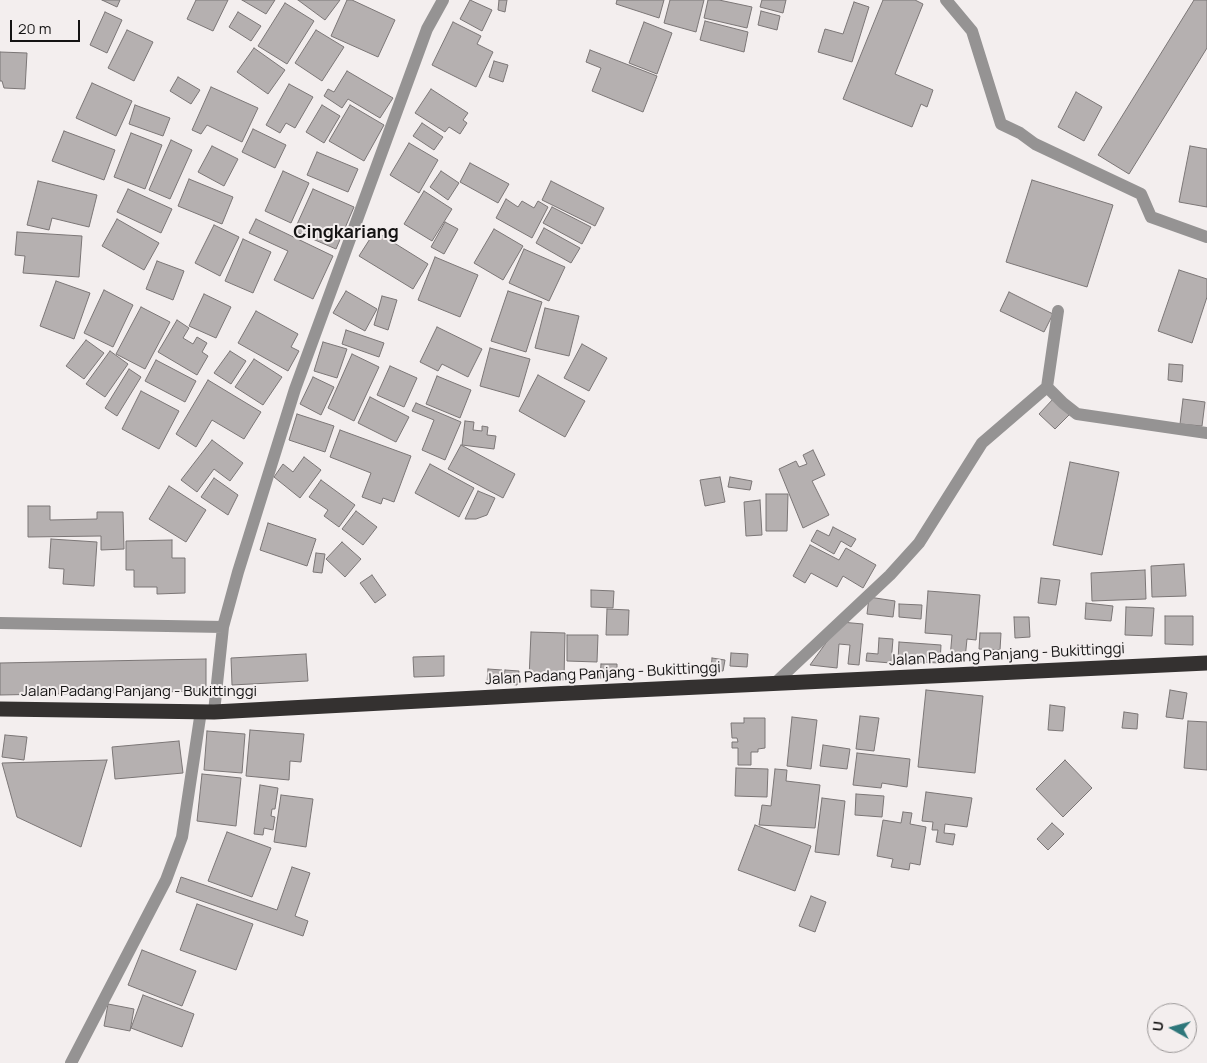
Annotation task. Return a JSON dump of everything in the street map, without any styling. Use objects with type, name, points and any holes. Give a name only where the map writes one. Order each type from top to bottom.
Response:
[{"type":"highway","name":"Jalan Padang Panjang - Bukittinggi","points":[[0,709],[207,711],[1207,663]]},
{"type":"street","points":[[71,1063],[166,880],[182,837],[223,627],[238,572],[295,389],[427,29],[443,0]]},
{"type":"street","points":[[946,0],[972,31],[1001,124],[1020,133],[1035,144],[1141,194],[1151,217],[1207,237]]},
{"type":"street","points":[[774,684],[890,575],[919,543],[982,443],[1047,387],[1058,312]]},
{"type":"street","points":[[1047,387],[1077,414],[1207,433]]},
{"type":"street","points":[[0,624],[223,627]]},
{"type":"building","points":[[102,0],[120,0],[117,7]]},
{"type":"building","points":[[196,0],[228,0],[213,31],[187,19]]},
{"type":"building","points":[[242,0],[275,0],[266,14]]},
{"type":"building","points":[[298,0],[340,0],[325,20]]},
{"type":"building","points":[[347,0],[352,0],[395,20],[378,57],[331,36]]},
{"type":"building","points":[[470,0],[492,10],[482,31],[460,19]]},
{"type":"building","points":[[499,0],[507,0],[505,12],[498,10]]},
{"type":"building","points":[[617,0],[664,0],[659,18],[616,4]]},
{"type":"building","points":[[670,0],[704,0],[696,32],[664,23]]},
{"type":"building","points":[[708,0],[719,0],[752,7],[747,28],[704,18]]},
{"type":"building","points":[[762,0],[786,0],[783,13],[760,7]]},
{"type":"building","points":[[883,0],[915,0],[923,4],[895,74],[933,90],[927,107],[921,104],[912,127],[843,99]]},
{"type":"building","points":[[1194,0],[1207,0],[1207,48],[1129,174],[1098,155]]},
{"type":"building","points":[[854,2],[869,7],[852,62],[818,52],[825,29],[843,34]]},
{"type":"building","points":[[285,3],[314,21],[287,64],[258,46]]},
{"type":"building","points":[[761,11],[780,16],[777,30],[758,25]]},
{"type":"building","points":[[105,12],[122,20],[107,53],[90,45]]},
{"type":"building","points":[[238,12],[261,26],[251,41],[229,27]]},
{"type":"building","points":[[705,21],[748,32],[744,52],[700,40]]},
{"type":"building","points":[[453,22],[481,36],[477,44],[493,52],[476,87],[432,65]]},
{"type":"building","points":[[644,22],[672,33],[657,74],[629,63]]},
{"type":"building","points":[[127,30],[153,42],[134,81],[108,68]]},
{"type":"building","points":[[316,30],[344,47],[322,81],[295,63]]},
{"type":"building","points":[[254,48],[285,70],[268,94],[237,72]]},
{"type":"building","points":[[590,50],[657,76],[643,112],[592,91],[601,68],[586,62]]},
{"type":"building","points":[[0,52],[27,53],[25,89],[4,88],[2,81],[0,81]]},
{"type":"building","points":[[494,61],[508,65],[503,82],[489,77]]},
{"type":"building","points":[[347,71],[393,98],[380,118],[348,99],[342,108],[324,96],[328,89],[334,92]]},
{"type":"building","points":[[178,77],[200,90],[191,104],[170,91]]},
{"type":"building","points":[[92,83],[132,101],[116,136],[76,118]]},
{"type":"building","points":[[289,84],[313,97],[295,128],[286,123],[280,133],[266,125]]},
{"type":"building","points":[[211,87],[258,108],[242,142],[207,125],[201,134],[192,130]]},
{"type":"building","points":[[431,89],[468,113],[463,120],[467,123],[460,134],[449,127],[445,132],[415,113]]},
{"type":"building","points":[[1076,92],[1102,107],[1084,141],[1058,127]]},
{"type":"building","points":[[135,105],[170,118],[163,136],[129,124]]},
{"type":"building","points":[[322,105],[340,116],[324,143],[306,132]]},
{"type":"building","points":[[350,105],[384,125],[364,161],[329,141]]},
{"type":"building","points":[[422,123],[443,137],[434,150],[413,136]]},
{"type":"building","points":[[253,129],[286,145],[275,168],[242,152]]},
{"type":"building","points":[[64,131],[115,150],[104,180],[52,161]]},
{"type":"building","points":[[131,133],[162,145],[145,189],[114,177]]},
{"type":"building","points":[[171,140],[192,150],[170,199],[149,190]]},
{"type":"building","points":[[409,143],[438,160],[419,193],[390,175]]},
{"type":"building","points":[[212,146],[238,159],[224,186],[198,172]]},
{"type":"building","points":[[1190,146],[1207,149],[1207,207],[1179,202]]},
{"type":"building","points":[[317,152],[358,169],[348,192],[307,175]]},
{"type":"building","points":[[470,163],[509,184],[498,203],[460,182]]},
{"type":"building","points":[[283,171],[309,183],[291,223],[265,211]]},
{"type":"building","points":[[441,171],[459,183],[448,200],[430,187]]},
{"type":"building","points":[[189,179],[233,197],[222,224],[178,206]]},
{"type":"building","points":[[1032,180],[1113,205],[1087,287],[1006,262]]},
{"type":"building","points":[[38,181],[97,195],[89,227],[52,218],[49,230],[27,225]]},
{"type":"building","points":[[551,181],[604,208],[595,226],[542,200]]},
{"type":"building","points":[[128,189],[172,209],[161,233],[117,212]]},
{"type":"building","points":[[313,189],[354,207],[336,249],[294,231]]},
{"type":"building","points":[[424,191],[452,209],[432,241],[404,224]]},
{"type":"building","points":[[506,199],[518,207],[522,201],[534,208],[538,201],[548,207],[532,238],[496,218]]},
{"type":"building","points":[[552,207],[591,227],[582,244],[543,223]]},
{"type":"building","points":[[117,219],[159,243],[144,270],[102,246]]},
{"type":"building","points":[[256,219],[333,256],[313,299],[274,280],[288,251],[249,233]]},
{"type":"building","points":[[445,222],[458,229],[444,254],[431,247]]},
{"type":"building","points":[[214,225],[239,237],[220,276],[195,263]]},
{"type":"building","points":[[544,228],[580,248],[571,263],[536,243]]},
{"type":"building","points":[[494,229],[523,246],[503,280],[474,263]]},
{"type":"building","points":[[375,231],[428,264],[413,289],[359,256]]},
{"type":"building","points":[[17,232],[82,236],[79,277],[23,273],[25,256],[15,255]]},
{"type":"building","points":[[243,239],[271,252],[253,293],[225,281]]},
{"type":"building","points":[[524,249],[565,267],[549,301],[509,283]]},
{"type":"building","points":[[435,257],[478,275],[460,317],[418,300]]},
{"type":"building","points":[[157,261],[184,271],[173,300],[146,289]]},
{"type":"building","points":[[1179,270],[1207,279],[1207,297],[1192,343],[1158,331]]},
{"type":"building","points":[[56,281],[90,293],[74,339],[40,326]]},
{"type":"building","points":[[104,290],[133,305],[113,347],[84,333]]},
{"type":"building","points":[[346,291],[377,309],[365,331],[333,313]]},
{"type":"building","points":[[508,291],[542,302],[526,352],[491,341]]},
{"type":"building","points":[[1009,292],[1053,314],[1044,332],[1000,311]]},
{"type":"building","points":[[204,294],[231,307],[216,338],[189,326]]},
{"type":"building","points":[[382,296],[397,300],[388,330],[374,325]]},
{"type":"building","points":[[141,307],[170,322],[145,369],[116,354]]},
{"type":"building","points":[[545,308],[579,316],[569,356],[535,348]]},
{"type":"building","points":[[256,311],[298,334],[291,347],[299,351],[288,371],[238,343]]},
{"type":"building","points":[[177,320],[189,328],[183,338],[193,344],[197,337],[207,343],[202,352],[208,356],[197,375],[158,352]]},
{"type":"building","points":[[437,327],[482,349],[468,377],[442,364],[438,371],[420,362]]},
{"type":"building","points":[[346,330],[384,343],[379,357],[342,344]]},
{"type":"building","points":[[86,340],[104,353],[84,379],[66,366]]},
{"type":"building","points":[[323,342],[347,349],[337,378],[314,371]]},
{"type":"building","points":[[582,344],[607,358],[589,391],[564,378]]},
{"type":"building","points":[[490,348],[530,359],[519,397],[480,386]]},
{"type":"building","points":[[110,351],[128,364],[105,397],[86,384]]},
{"type":"building","points":[[230,351],[246,361],[231,384],[214,373]]},
{"type":"building","points":[[352,354],[379,367],[354,421],[328,408]]},
{"type":"building","points":[[254,359],[282,377],[263,405],[235,387]]},
{"type":"building","points":[[156,360],[196,381],[185,402],[145,381]]},
{"type":"building","points":[[1169,364],[1183,365],[1182,382],[1168,380]]},
{"type":"building","points":[[390,366],[417,378],[404,407],[377,395]]},
{"type":"building","points":[[129,369],[141,377],[117,416],[105,408]]},
{"type":"building","points":[[538,375],[585,401],[565,437],[519,411]]},
{"type":"building","points":[[437,376],[471,390],[460,418],[426,404]]},
{"type":"building","points":[[313,377],[334,387],[321,415],[300,404]]},
{"type":"building","points":[[208,380],[261,412],[244,439],[212,420],[196,447],[176,434]]},
{"type":"building","points":[[141,391],[179,411],[159,449],[122,429]]},
{"type":"building","points":[[370,397],[409,417],[396,442],[358,423]]},
{"type":"building","points":[[1054,398],[1070,414],[1055,429],[1039,414]]},
{"type":"building","points":[[1183,399],[1205,402],[1202,426],[1180,424]]},
{"type":"building","points":[[416,403],[461,422],[445,460],[422,450],[434,420],[412,411]]},
{"type":"building","points":[[297,414],[334,426],[325,452],[289,440]]},
{"type":"building","points":[[465,421],[474,422],[473,430],[482,431],[482,426],[488,427],[487,435],[496,436],[494,449],[462,445]]},
{"type":"building","points":[[340,430],[411,456],[394,502],[383,498],[381,504],[362,497],[371,473],[330,457]]},
{"type":"building","points":[[212,440],[243,463],[230,481],[214,469],[197,492],[181,480]]},
{"type":"building","points":[[461,445],[515,474],[503,498],[448,469]]},
{"type":"building","points":[[813,450],[825,475],[812,481],[829,515],[803,528],[779,469],[796,461],[799,467],[807,464],[803,455]]},
{"type":"building","points":[[304,457],[321,470],[300,498],[274,477],[283,464],[293,472]]},
{"type":"building","points":[[1070,462],[1119,472],[1102,555],[1053,545]]},
{"type":"building","points":[[430,464],[474,488],[459,517],[415,493]]},
{"type":"building","points":[[720,477],[725,502],[705,506],[700,480]]},
{"type":"building","points":[[730,477],[752,481],[750,490],[728,487]]},
{"type":"building","points":[[214,478],[238,495],[228,515],[201,497]]},
{"type":"building","points":[[321,480],[355,505],[339,527],[324,516],[328,510],[309,497]]},
{"type":"building","points":[[169,486],[206,510],[186,542],[149,519]]},
{"type":"building","points":[[478,491],[495,498],[487,515],[476,519],[465,519]]},
{"type":"building","points":[[766,494],[788,494],[787,531],[766,531]]},
{"type":"building","points":[[760,500],[762,535],[746,536],[744,502]]},
{"type":"building","points":[[28,506],[50,506],[50,520],[97,519],[97,512],[123,512],[124,549],[101,550],[101,536],[28,537]]},
{"type":"building","points":[[356,511],[377,527],[363,545],[342,529]]},
{"type":"building","points":[[268,523],[316,539],[307,566],[260,550]]},
{"type":"building","points":[[833,527],[856,539],[851,547],[841,541],[834,554],[811,541],[817,530],[829,536]]},
{"type":"building","points":[[51,539],[97,542],[94,586],[63,584],[64,569],[49,568]]},
{"type":"building","points":[[172,540],[172,558],[185,558],[185,593],[157,594],[157,587],[134,587],[134,570],[126,570],[126,541]]},
{"type":"building","points":[[342,542],[361,559],[345,577],[326,559]]},
{"type":"building","points":[[810,545],[839,560],[846,548],[876,565],[863,588],[843,576],[837,587],[811,573],[805,583],[793,576]]},
{"type":"building","points":[[316,553],[325,554],[322,573],[313,572]]},
{"type":"building","points":[[1184,564],[1186,596],[1152,597],[1151,566]]},
{"type":"building","points":[[1145,570],[1146,599],[1092,601],[1091,573]]},
{"type":"building","points":[[372,575],[386,595],[375,603],[360,583]]},
{"type":"building","points":[[1041,578],[1060,580],[1056,605],[1038,603]]},
{"type":"building","points":[[591,590],[614,591],[613,608],[591,607]]},
{"type":"building","points":[[928,591],[980,595],[976,640],[967,639],[965,659],[950,658],[952,635],[925,633]]},
{"type":"building","points":[[869,597],[895,601],[893,617],[867,614]]},
{"type":"building","points":[[1086,603],[1113,606],[1111,621],[1085,619]]},
{"type":"building","points":[[899,604],[922,605],[921,619],[899,617]]},
{"type":"building","points":[[1126,607],[1154,608],[1152,636],[1125,635]]},
{"type":"building","points":[[607,609],[629,610],[628,635],[606,635]]},
{"type":"building","points":[[1165,616],[1193,616],[1193,645],[1165,644]]},
{"type":"building","points":[[1014,617],[1029,617],[1030,637],[1015,638]]},
{"type":"building","points":[[841,622],[863,624],[859,665],[848,664],[850,645],[839,644],[837,668],[810,665]]},
{"type":"building","points":[[531,632],[565,633],[564,680],[529,679]]},
{"type":"building","points":[[980,633],[1001,633],[1000,650],[979,649]]},
{"type":"building","points":[[567,635],[598,635],[597,662],[567,661]]},
{"type":"building","points":[[879,638],[893,639],[891,663],[866,661],[867,653],[878,654]]},
{"type":"building","points":[[899,642],[941,645],[940,663],[898,661]]},
{"type":"building","points":[[731,653],[748,654],[747,667],[730,666]]},
{"type":"building","points":[[306,654],[308,681],[232,685],[231,658]]},
{"type":"building","points":[[444,656],[444,676],[414,677],[413,657]]},
{"type":"building","points":[[712,658],[725,660],[723,671],[711,670]]},
{"type":"building","points":[[206,659],[206,691],[0,695],[0,663]]},
{"type":"building","points":[[601,664],[617,664],[617,679],[600,678]]},
{"type":"building","points":[[488,669],[502,670],[501,684],[487,683]]},
{"type":"building","points":[[505,670],[519,671],[517,685],[503,683]]},
{"type":"building","points":[[926,690],[983,696],[975,773],[918,767]]},
{"type":"building","points":[[1170,690],[1187,693],[1183,719],[1166,717]]},
{"type":"building","points":[[1050,705],[1065,707],[1063,731],[1048,730]]},
{"type":"building","points":[[1124,712],[1138,714],[1137,729],[1122,728]]},
{"type":"building","points":[[860,716],[879,718],[874,751],[856,749]]},
{"type":"building","points":[[792,717],[817,720],[811,769],[787,766]]},
{"type":"building","points":[[744,718],[765,718],[765,748],[758,749],[758,752],[751,752],[751,765],[738,765],[738,748],[732,748],[732,742],[738,742],[737,738],[732,738],[731,723],[744,723]]},
{"type":"building","points":[[1188,721],[1207,722],[1207,770],[1184,768]]},
{"type":"building","points":[[250,730],[304,734],[301,762],[290,761],[289,780],[246,776]]},
{"type":"building","points":[[207,731],[245,734],[242,773],[204,770]]},
{"type":"building","points":[[5,735],[27,737],[24,760],[2,757]]},
{"type":"building","points":[[179,741],[183,773],[115,779],[112,747]]},
{"type":"building","points":[[823,745],[850,749],[847,769],[820,766]]},
{"type":"building","points":[[857,753],[910,759],[907,787],[882,783],[881,788],[853,785]]},
{"type":"building","points":[[107,760],[81,847],[17,817],[2,763]]},
{"type":"building","points":[[1065,760],[1092,788],[1063,817],[1036,789]]},
{"type":"building","points":[[736,768],[768,769],[767,797],[735,796]]},
{"type":"building","points":[[775,769],[787,770],[786,781],[820,785],[815,828],[759,825],[762,805],[771,806]]},
{"type":"building","points":[[202,774],[241,778],[236,826],[197,821]]},
{"type":"building","points":[[260,785],[278,788],[275,809],[272,809],[271,816],[275,817],[273,830],[264,828],[263,835],[254,834]]},
{"type":"building","points":[[926,792],[972,798],[967,827],[945,824],[944,833],[955,834],[953,845],[936,842],[938,830],[932,830],[933,822],[922,821]]},
{"type":"building","points":[[856,794],[884,796],[882,817],[855,815]]},
{"type":"building","points":[[281,795],[313,799],[306,847],[274,842]]},
{"type":"building","points":[[822,798],[845,801],[839,855],[815,852]]},
{"type":"building","points":[[903,812],[912,813],[910,824],[926,827],[920,865],[910,863],[909,870],[891,867],[893,859],[877,856],[883,820],[901,823]]},
{"type":"building","points":[[1052,823],[1064,834],[1048,850],[1037,839]]},
{"type":"building","points":[[755,825],[811,846],[795,891],[738,870]]},
{"type":"building","points":[[227,832],[271,848],[252,897],[208,881]]},
{"type":"building","points":[[292,867],[310,873],[295,916],[308,921],[303,936],[176,892],[181,877],[277,910]]},
{"type":"building","points":[[811,896],[826,902],[815,932],[799,926]]},
{"type":"building","points":[[197,904],[253,924],[236,970],[180,950]]},
{"type":"building","points":[[142,950],[196,971],[182,1006],[128,985]]},
{"type":"building","points":[[143,995],[194,1014],[182,1047],[131,1028]]},
{"type":"building","points":[[108,1004],[134,1009],[130,1031],[104,1026]]},
{"type":"district","name":"Cingkariang","points":[[346,233]]}]
